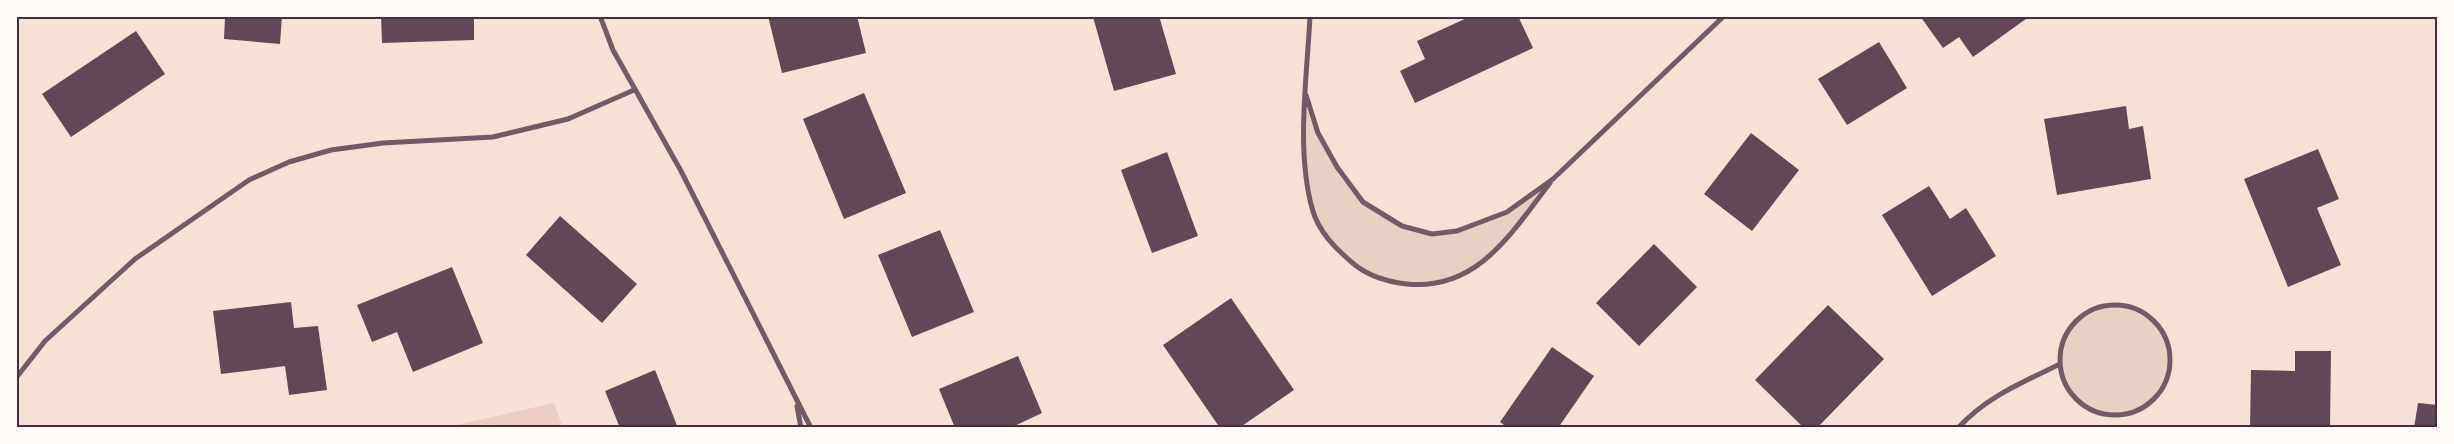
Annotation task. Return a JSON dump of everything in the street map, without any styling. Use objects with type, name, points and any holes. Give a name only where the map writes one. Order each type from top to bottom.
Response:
[{"type":"street","points":[[600,16],[613,50],[681,171],[811,428]]},
{"type":"street","points":[[1310,16],[1304,162],[1312,210],[1332,246],[1361,270],[1393,282],[1424,286],[1451,280],[1477,267],[1499,249],[1553,179]]},
{"type":"street","points":[[1306,95],[1318,134],[1337,167],[1363,202],[1402,226],[1432,234],[1457,231],[1507,212],[1553,179],[1724,16]]},
{"type":"street","points":[[16,378],[45,341],[135,259],[249,180],[281,165],[331,150],[383,143],[493,137],[568,119],[634,90]]},
{"type":"street","points":[[2108,305],[2125,306],[2140,311],[2154,322],[2164,335],[2169,352],[2169,370],[2162,388],[2150,402],[2134,412],[2116,415],[2100,413],[2084,406],[2072,395],[2064,380],[2060,364],[2061,348],[2072,326],[2091,310],[2108,305]]},
{"type":"street","points":[[1958,428],[1975,410],[1993,397],[2060,364]]},
{"type":"street","points":[[796,401],[801,428]]},
{"type":"shaded area","points":[[1306,95],[1319,135],[1344,179],[1372,209],[1394,222],[1433,232],[1457,231],[1471,227],[1508,210],[1553,179],[1499,249],[1451,280],[1424,286],[1393,282],[1361,270],[1332,245],[1312,210],[1304,162]]},
{"type":"shaded area","points":[[2115,305],[2136,309],[2154,321],[2166,339],[2170,360],[2166,381],[2154,399],[2136,411],[2115,415],[2094,411],[2076,399],[2064,381],[2060,360],[2064,339],[2076,321],[2094,309]]},
{"type":"shaded area","points":[[554,403],[563,428],[443,428]]},
{"type":"building","points":[[225,16],[282,16],[280,44],[224,39]]},
{"type":"building","points":[[381,16],[474,16],[474,40],[382,43]]},
{"type":"building","points":[[768,16],[857,16],[866,53],[782,73]]},
{"type":"building","points":[[1159,16],[1176,74],[1114,91],[1093,17]]},
{"type":"building","points":[[1471,16],[1518,16],[1533,48],[1415,103],[1400,71],[1425,59],[1417,41]]},
{"type":"building","points":[[1920,16],[2030,16],[1973,57],[1959,37],[1943,48]]},
{"type":"building","points":[[136,31],[165,74],[71,137],[42,94]]},
{"type":"building","points":[[1879,42],[1907,88],[1847,125],[1818,79]]},
{"type":"building","points":[[864,93],[906,193],[844,219],[803,119]]},
{"type":"building","points":[[2126,106],[2129,129],[2143,126],[2151,179],[2057,195],[2044,119]]},
{"type":"building","points":[[1751,133],[1799,170],[1752,231],[1704,194]]},
{"type":"building","points":[[2318,149],[2339,199],[2317,208],[2341,265],[2288,287],[2244,179]]},
{"type":"building","points":[[1167,152],[1198,236],[1152,253],[1121,170]]},
{"type":"building","points":[[1929,186],[1950,219],[1966,208],[1996,256],[1932,296],[1882,215]]},
{"type":"building","points":[[560,216],[637,284],[602,323],[526,255]]},
{"type":"building","points":[[940,230],[974,312],[912,337],[878,255]]},
{"type":"building","points":[[1654,244],[1697,287],[1639,346],[1596,303]]},
{"type":"building","points":[[452,267],[483,343],[413,372],[397,332],[372,342],[357,305]]},
{"type":"building","points":[[1231,298],[1294,390],[1239,428],[1220,428],[1163,345]]},
{"type":"building","points":[[291,302],[294,328],[318,326],[327,390],[289,395],[285,366],[221,374],[213,311]]},
{"type":"building","points":[[1828,305],[1884,359],[1817,428],[1804,428],[1755,380]]},
{"type":"building","points":[[1552,347],[1594,376],[1558,428],[1508,428],[1500,422]]},
{"type":"building","points":[[2295,351],[2331,351],[2330,428],[2250,428],[2251,370],[2295,371]]},
{"type":"building","points":[[1018,356],[1042,413],[1010,428],[955,428],[939,389]]},
{"type":"building","points":[[655,370],[678,428],[620,428],[605,391]]},
{"type":"building","points":[[2418,403],[2438,405],[2438,428],[2414,428]]}]
